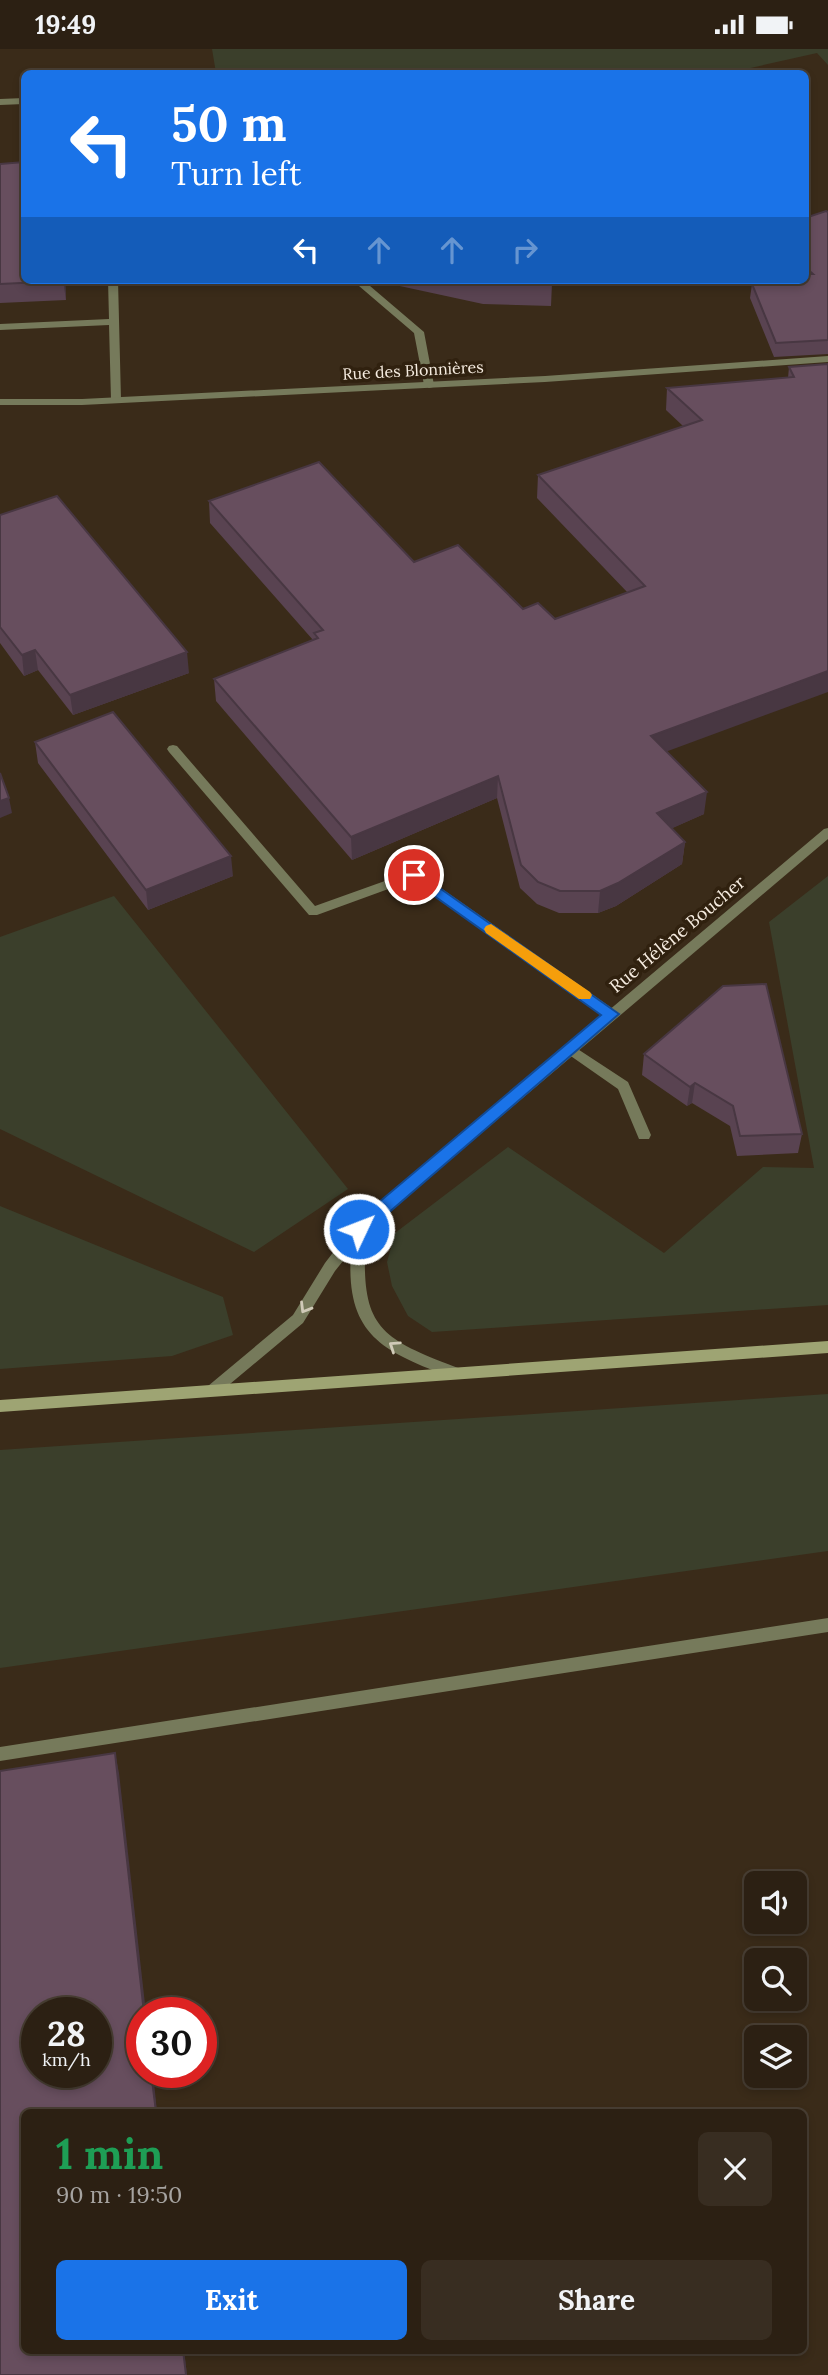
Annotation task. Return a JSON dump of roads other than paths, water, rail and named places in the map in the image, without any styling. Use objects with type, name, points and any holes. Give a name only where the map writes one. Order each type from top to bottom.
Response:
[{"type":"main road","points":[[0,1406],[828,1347]]},
{"type":"street","points":[[0,102],[21,101]]},
{"type":"street","points":[[113,284],[116,400]]},
{"type":"street","points":[[362,284],[419,332],[429,385]]},
{"type":"street","points":[[0,327],[114,322]]},
{"type":"street","name":"Rue des Blonnières","points":[[0,402],[116,400],[429,385],[828,359]]},
{"type":"street","points":[[173,749],[313,912],[414,875],[611,1014]]},
{"type":"street","name":"Rue Hélène Boucher","points":[[213,1390],[298,1319],[330,1268],[359,1229],[828,832]]},
{"type":"street","points":[[570,1049],[622,1086],[644,1135]]},
{"type":"street","points":[[359,1229],[355,1266],[358,1298],[370,1324],[390,1346],[456,1373]]},
{"type":"street","points":[[0,1754],[828,1625]]}]
